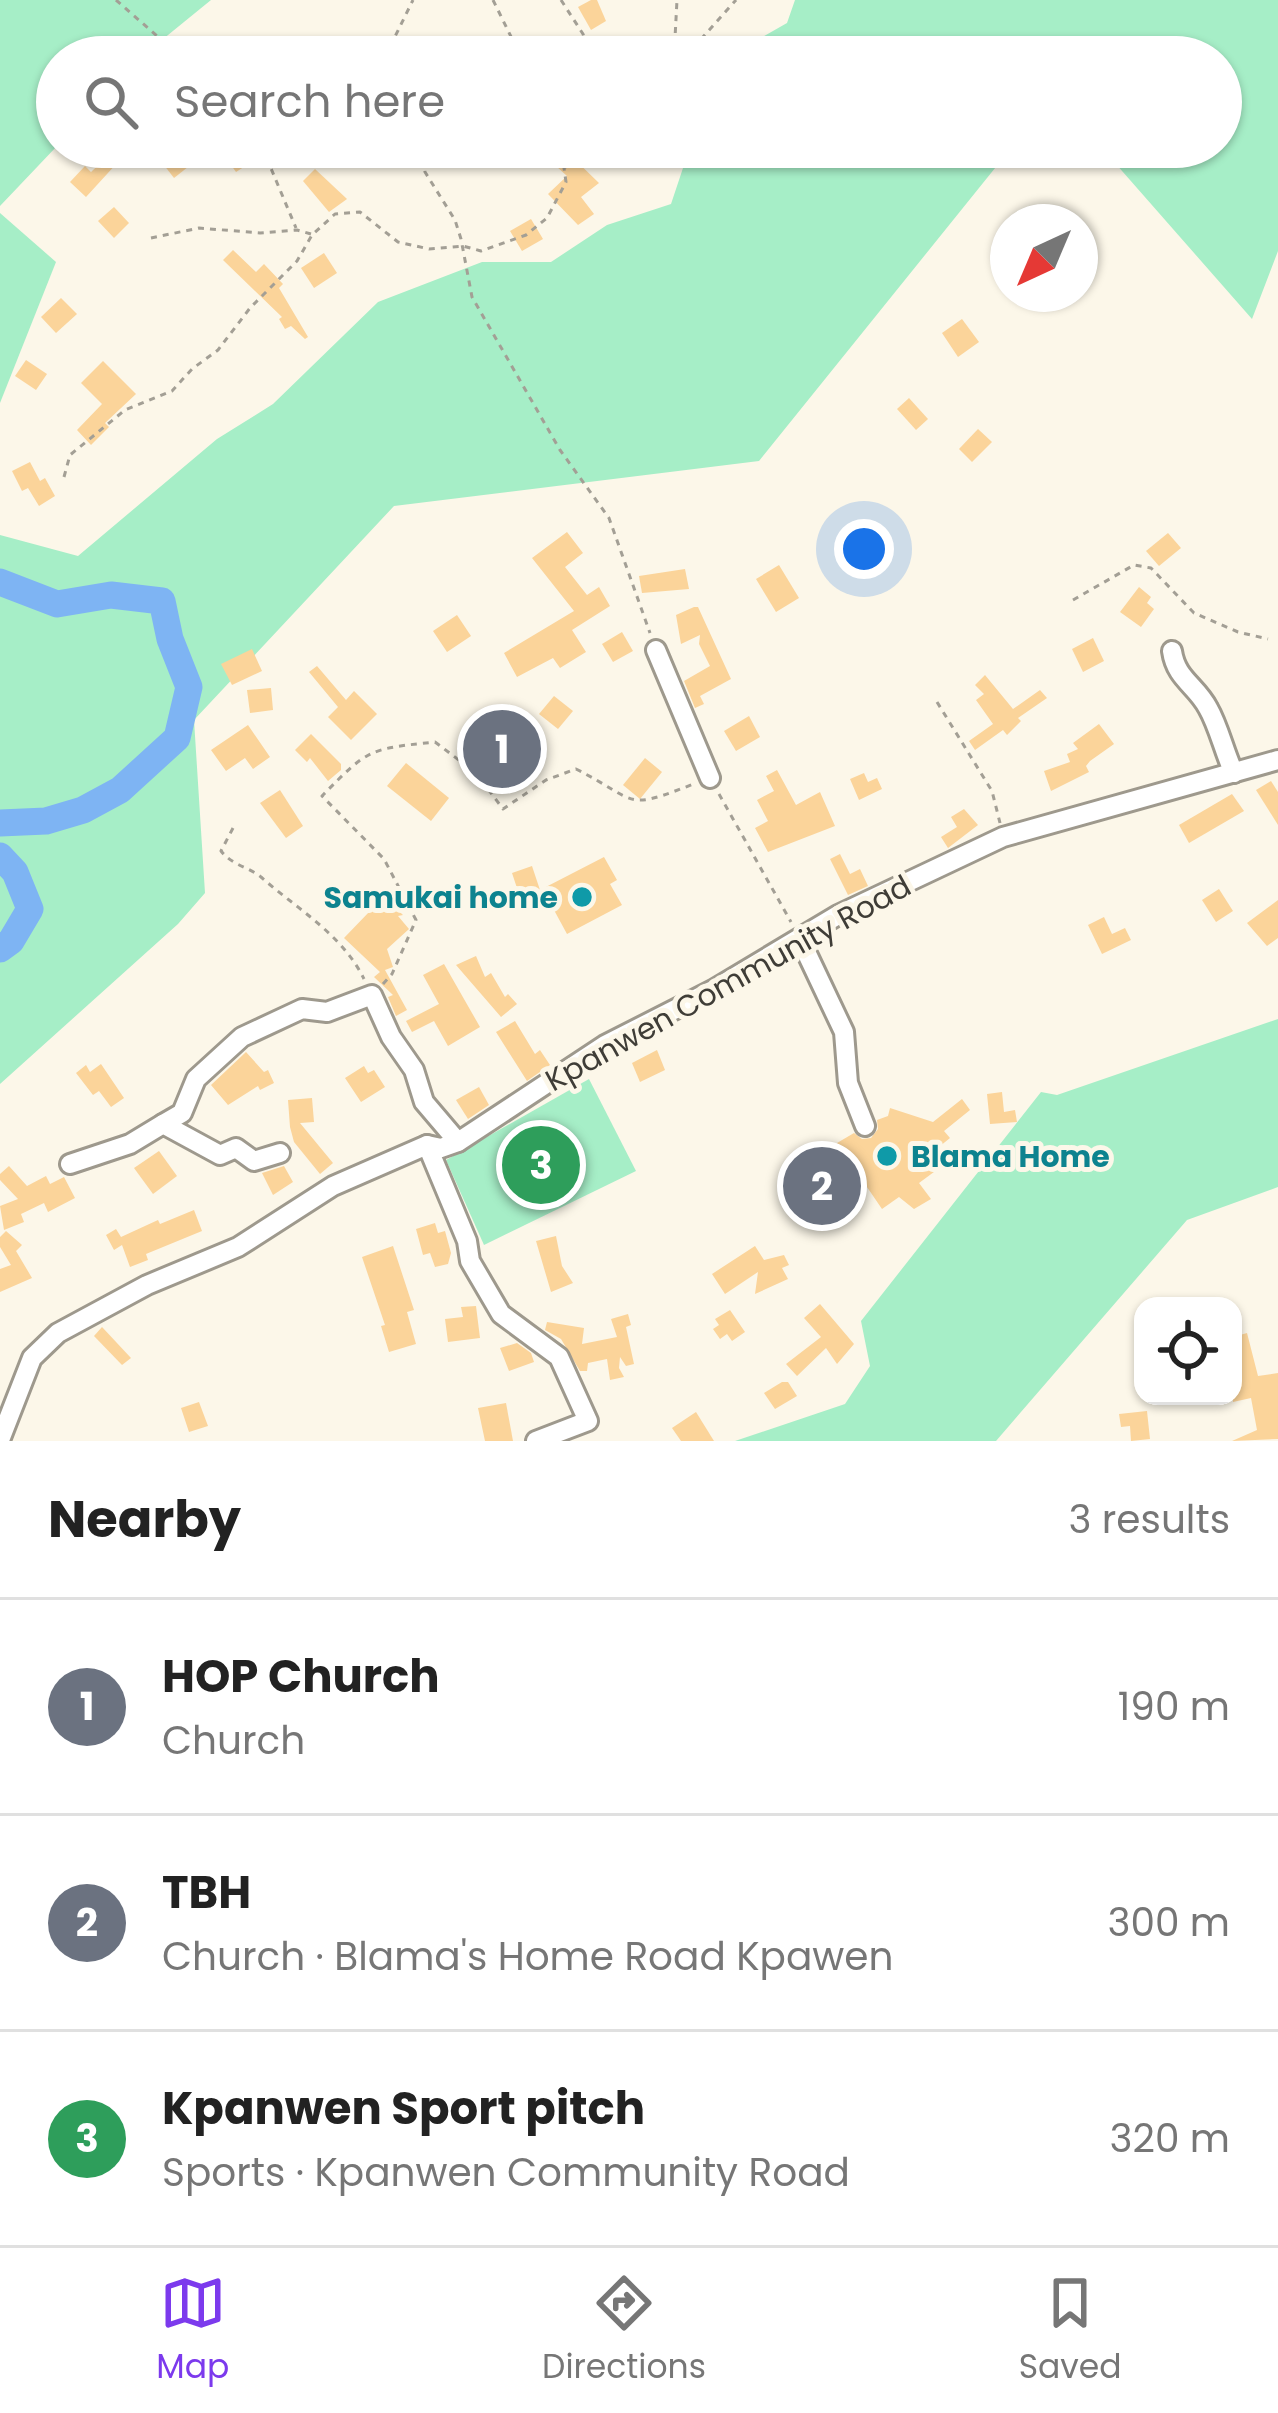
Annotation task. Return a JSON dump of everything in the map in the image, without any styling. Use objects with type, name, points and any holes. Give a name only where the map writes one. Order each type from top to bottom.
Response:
[{"type":"street","points":[[656,650],[710,778]]},
{"type":"street","points":[[1172,651],[1174,666],[1185,684],[1210,709],[1234,772]]},
{"type":"street","name":"Kpanwen Community Road","points":[[0,1440],[32,1358],[58,1333],[147,1285],[238,1247],[333,1186],[427,1145],[441,1148],[458,1142],[604,1045],[713,990],[838,915],[1003,837],[1278,760]]},
{"type":"street","points":[[800,939],[844,1032],[848,1083],[865,1126]]},
{"type":"street","points":[[70,1164],[130,1144],[182,1112],[196,1079],[242,1037],[302,1010],[326,1012],[372,995],[391,1037],[414,1070],[424,1102],[458,1142]]},
{"type":"street","points":[[163,1124],[220,1156],[236,1148],[254,1161],[280,1154]]},
{"type":"street","points":[[427,1145],[467,1241],[470,1261],[501,1314],[560,1357],[588,1421],[536,1441]]},
{"type":"path","points":[[116,0],[157,36]]},
{"type":"path","points":[[397,36],[413,0]]},
{"type":"path","points":[[493,0],[511,36]]},
{"type":"path","points":[[560,0],[584,36]]},
{"type":"path","points":[[675,36],[677,0]]},
{"type":"path","points":[[704,36],[736,0]]},
{"type":"path","points":[[271,168],[297,230]]},
{"type":"path","points":[[425,168],[455,220],[472,297],[560,450],[609,518],[656,650]]},
{"type":"path","points":[[64,477],[70,455],[125,410],[172,392],[218,350],[250,308],[297,261],[312,235],[335,214],[361,212],[398,242],[481,251],[526,235],[547,218],[566,182],[564,168]]},
{"type":"path","points":[[151,238],[199,228],[260,233],[297,230],[312,235]]},
{"type":"path","points":[[1073,600],[1134,565],[1151,568],[1194,613],[1268,639]]},
{"type":"path","points":[[938,702],[992,791],[1003,837]]},
{"type":"path","points":[[233,828],[221,851],[227,859],[246,872],[259,874],[265,884],[336,937],[354,958],[372,995],[392,974],[416,920],[384,859],[322,796],[362,755],[435,742],[476,773],[503,809],[546,780],[576,770],[624,799],[644,803],[710,778],[800,939]]},
{"type":"green space","points":[[0,0],[211,0],[167,36],[36,36],[36,168],[0,206]]},
{"type":"green space","points":[[795,0],[1278,0],[1278,251],[1252,319],[1119,168],[1242,168],[1242,36],[764,36],[787,23]]},
{"type":"green space","points":[[683,168],[995,168],[759,461],[394,506],[194,720],[205,893],[178,924],[0,1084],[0,535],[78,556],[217,439],[273,404],[378,302],[482,262],[551,262],[607,225],[671,204]]},
{"type":"green space","points":[[0,213],[56,262],[0,403]]},
{"type":"green space","points":[[1278,1019],[1278,1187],[1187,1220],[996,1441],[735,1441],[845,1404],[870,1366],[861,1321],[1041,1092],[1057,1095]]},
{"type":"green space","points":[[589,1079],[636,1171],[484,1245],[446,1160]]},
{"type":"building","points":[[597,0],[606,21],[591,30],[578,7]]},
{"type":"building","points":[[83,168],[91,172],[113,168],[86,197],[70,182]]},
{"type":"building","points":[[166,168],[187,168],[174,178]]},
{"type":"building","points":[[558,168],[584,168],[599,183],[581,197],[594,214],[578,225],[548,194],[567,176]]},
{"type":"building","points":[[315,169],[347,199],[329,212],[303,181]]},
{"type":"building","points":[[114,207],[129,223],[114,238],[98,221]]},
{"type":"building","points":[[531,219],[543,239],[522,251],[510,231]]},
{"type":"building","points":[[233,250],[256,272],[264,264],[283,284],[279,288],[308,337],[291,326],[285,329],[282,317],[223,260]]},
{"type":"building","points":[[324,253],[337,273],[314,288],[301,268]]},
{"type":"building","points":[[61,298],[77,314],[56,333],[41,317]]},
{"type":"building","points":[[962,319],[979,342],[958,357],[942,333]]},
{"type":"building","points":[[26,360],[47,374],[36,390],[15,376]]},
{"type":"building","points":[[103,361],[136,394],[105,423],[109,427],[91,445],[77,430],[102,404],[81,383]]},
{"type":"building","points":[[909,398],[928,419],[916,430],[897,409]]},
{"type":"building","points":[[978,429],[992,442],[972,462],[959,449]]},
{"type":"building","points":[[30,462],[55,496],[39,506],[28,488],[22,491],[12,471]]},
{"type":"building","points":[[567,532],[583,553],[565,567],[587,595],[599,587],[610,606],[572,630],[586,652],[560,668],[553,658],[517,677],[504,653],[574,611],[532,558]]},
{"type":"building","points":[[1168,533],[1181,548],[1159,566],[1146,551]]},
{"type":"building","points":[[779,565],[799,598],[776,612],[756,579]]},
{"type":"building","points":[[685,569],[689,589],[642,593],[639,576]]},
{"type":"building","points":[[1139,587],[1151,597],[1147,603],[1154,609],[1141,627],[1120,612]]},
{"type":"building","points":[[694,607],[731,679],[700,696],[704,704],[695,708],[684,681],[710,666],[699,644],[700,635],[681,644],[676,615]]},
{"type":"building","points":[[457,615],[471,636],[447,652],[433,631]]},
{"type":"building","points":[[622,632],[633,651],[613,662],[602,644]]},
{"type":"building","points":[[1093,638],[1104,661],[1083,672],[1072,649]]},
{"type":"building","points":[[252,649],[262,671],[232,685],[221,664]]},
{"type":"building","points":[[317,666],[346,700],[354,691],[377,714],[351,740],[328,717],[338,707],[309,672]]},
{"type":"building","points":[[985,675],[1013,709],[1040,690],[1047,698],[1018,718],[1021,721],[1007,735],[1003,730],[975,750],[969,741],[993,724],[976,700],[984,694],[975,685]]},
{"type":"building","points":[[271,688],[273,710],[250,713],[247,690]]},
{"type":"building","points":[[554,696],[573,711],[558,729],[539,714]]},
{"type":"building","points":[[504,706],[543,763],[500,793],[461,736]]},
{"type":"building","points":[[749,716],[760,737],[736,751],[724,731]]},
{"type":"building","points":[[1099,724],[1114,744],[1090,761],[1089,772],[1051,791],[1044,771],[1070,762],[1067,754],[1078,749],[1073,743]]},
{"type":"building","points":[[248,725],[270,757],[253,769],[245,758],[226,771],[211,750]]},
{"type":"building","points":[[311,734],[341,764],[341,770],[328,781],[310,758],[307,762],[295,750]]},
{"type":"building","points":[[645,758],[662,772],[640,799],[623,785]]},
{"type":"building","points":[[406,763],[449,798],[431,821],[387,786]]},
{"type":"building","points":[[777,770],[796,805],[820,792],[835,826],[768,852],[755,828],[768,821],[757,800],[774,791],[766,776]]},
{"type":"building","points":[[864,773],[868,782],[877,778],[882,789],[859,800],[850,779]]},
{"type":"building","points":[[1271,781],[1278,792],[1278,825],[1256,790]]},
{"type":"building","points":[[280,790],[303,826],[286,838],[260,803]]},
{"type":"building","points":[[1232,794],[1244,811],[1189,843],[1179,825]]},
{"type":"building","points":[[964,809],[978,825],[948,848],[941,837],[957,827],[951,817]]},
{"type":"building","points":[[840,854],[850,874],[860,869],[868,886],[848,895],[830,859]]},
{"type":"building","name":"Samukai home","points":[[604,857],[617,880],[610,884],[622,905],[567,934],[548,899],[517,910],[514,904],[521,900],[512,873],[532,866],[540,890]]},
{"type":"building","points":[[376,889],[403,915],[398,916],[409,929],[387,949],[393,967],[385,970],[407,1010],[396,1016],[388,997],[393,995],[374,977],[380,972],[344,938],[370,911],[362,903]]},
{"type":"building","points":[[1219,889],[1233,911],[1216,922],[1202,900]]},
{"type":"building","points":[[1278,900],[1278,938],[1267,946],[1247,923]]},
{"type":"building","points":[[1104,917],[1112,934],[1125,928],[1131,940],[1102,954],[1088,925]]},
{"type":"building","points":[[476,956],[485,977],[491,973],[505,997],[508,994],[517,1004],[501,1017],[456,965]]},
{"type":"building","points":[[444,964],[480,1027],[448,1046],[434,1021],[412,1032],[406,1021],[439,1004],[423,975]]},
{"type":"building","points":[[515,1021],[535,1054],[540,1050],[550,1065],[527,1081],[496,1032]]},
{"type":"building","points":[[657,1050],[665,1070],[640,1082],[632,1063]]},
{"type":"building","points":[[246,1052],[264,1072],[268,1070],[274,1083],[260,1090],[258,1086],[228,1105],[211,1085]]},
{"type":"building","points":[[101,1064],[124,1098],[111,1107],[99,1091],[93,1095],[76,1073],[86,1065],[90,1072]]},
{"type":"building","points":[[364,1066],[368,1073],[374,1070],[385,1087],[361,1102],[345,1078]]},
{"type":"building","points":[[479,1087],[489,1105],[468,1119],[456,1100]]},
{"type":"building","points":[[1002,1092],[1004,1112],[1015,1110],[1017,1122],[990,1124],[987,1094]]},
{"type":"building","points":[[312,1098],[314,1122],[300,1123],[333,1163],[320,1174],[294,1142],[290,1127],[288,1100]]},
{"type":"building","name":"Blama Home","points":[[962,1099],[970,1110],[944,1131],[950,1138],[929,1155],[938,1169],[919,1183],[931,1199],[914,1209],[899,1197],[882,1209],[837,1143],[854,1133],[871,1138],[878,1129],[877,1120],[888,1116],[890,1108],[933,1122]]},
{"type":"building","points":[[159,1151],[177,1176],[153,1194],[134,1168]]},
{"type":"building","points":[[821,1161],[846,1196],[826,1215],[799,1177]]},
{"type":"building","points":[[9,1166],[27,1186],[46,1176],[50,1184],[64,1177],[75,1198],[48,1212],[44,1203],[21,1214],[24,1222],[4,1230],[0,1206],[18,1199],[0,1180]]},
{"type":"building","points":[[284,1166],[293,1182],[273,1195],[262,1173]]},
{"type":"building","points":[[194,1210],[202,1231],[146,1254],[148,1260],[130,1267],[122,1245],[114,1250],[106,1235],[116,1229],[121,1237]]},
{"type":"building","points":[[435,1223],[438,1233],[445,1231],[451,1253],[448,1264],[435,1267],[430,1253],[423,1255],[416,1229]]},
{"type":"building","points":[[6,1231],[22,1245],[16,1251],[32,1278],[0,1292],[0,1269],[11,1265],[0,1247]]},
{"type":"building","points":[[556,1236],[562,1266],[573,1283],[551,1292],[536,1241]]},
{"type":"building","points":[[393,1246],[414,1310],[407,1312],[416,1344],[389,1352],[362,1257]]},
{"type":"building","points":[[755,1246],[764,1260],[784,1255],[789,1265],[782,1268],[788,1279],[755,1294],[758,1272],[725,1294],[712,1274]]},
{"type":"building","points":[[820,1304],[854,1344],[837,1364],[826,1348],[797,1376],[786,1364],[821,1337],[804,1318]]},
{"type":"building","points":[[476,1306],[480,1338],[448,1342],[445,1319],[463,1317],[461,1307]]},
{"type":"building","points":[[730,1310],[745,1332],[732,1341],[727,1334],[720,1339],[713,1329],[719,1325],[715,1319]]},
{"type":"building","points":[[628,1314],[634,1364],[626,1366],[620,1357],[624,1377],[610,1380],[607,1359],[588,1363],[587,1371],[580,1371],[561,1339],[545,1330],[547,1322],[584,1328],[582,1344],[617,1337],[611,1319]]},
{"type":"building","points":[[102,1327],[131,1358],[122,1365],[94,1336]]},
{"type":"building","points":[[1247,1333],[1258,1376],[1278,1373],[1278,1439],[1232,1441],[1257,1430],[1251,1398],[1242,1400],[1242,1334]]},
{"type":"building","points":[[517,1343],[531,1353],[534,1362],[509,1371],[500,1348]]},
{"type":"building","points":[[788,1382],[797,1396],[775,1409],[764,1393]]},
{"type":"building","points":[[199,1402],[208,1426],[189,1432],[181,1408]]},
{"type":"building","points":[[506,1403],[513,1441],[485,1441],[478,1408]]},
{"type":"building","points":[[1147,1411],[1150,1439],[1131,1441],[1130,1426],[1121,1427],[1119,1414]]},
{"type":"building","points":[[696,1412],[714,1441],[681,1441],[672,1428]]},
{"type":"waterway","points":[[0,582],[57,604],[111,595],[162,601],[170,639],[189,687],[177,738],[120,790],[83,810],[46,821],[0,823]]},
{"type":"waterway","points":[[0,856],[15,872],[30,909],[11,941],[0,949]]},
{"type":"place","name":"HOP Church","points":[[502,749]]},
{"type":"place","name":"Samukai home","points":[[582,897]]},
{"type":"place","name":"Blama Home","points":[[887,1156]]},
{"type":"place","name":"Kpanwen Sport pitch","points":[[541,1165]]},
{"type":"place","name":"TBH","points":[[822,1186]]}]
